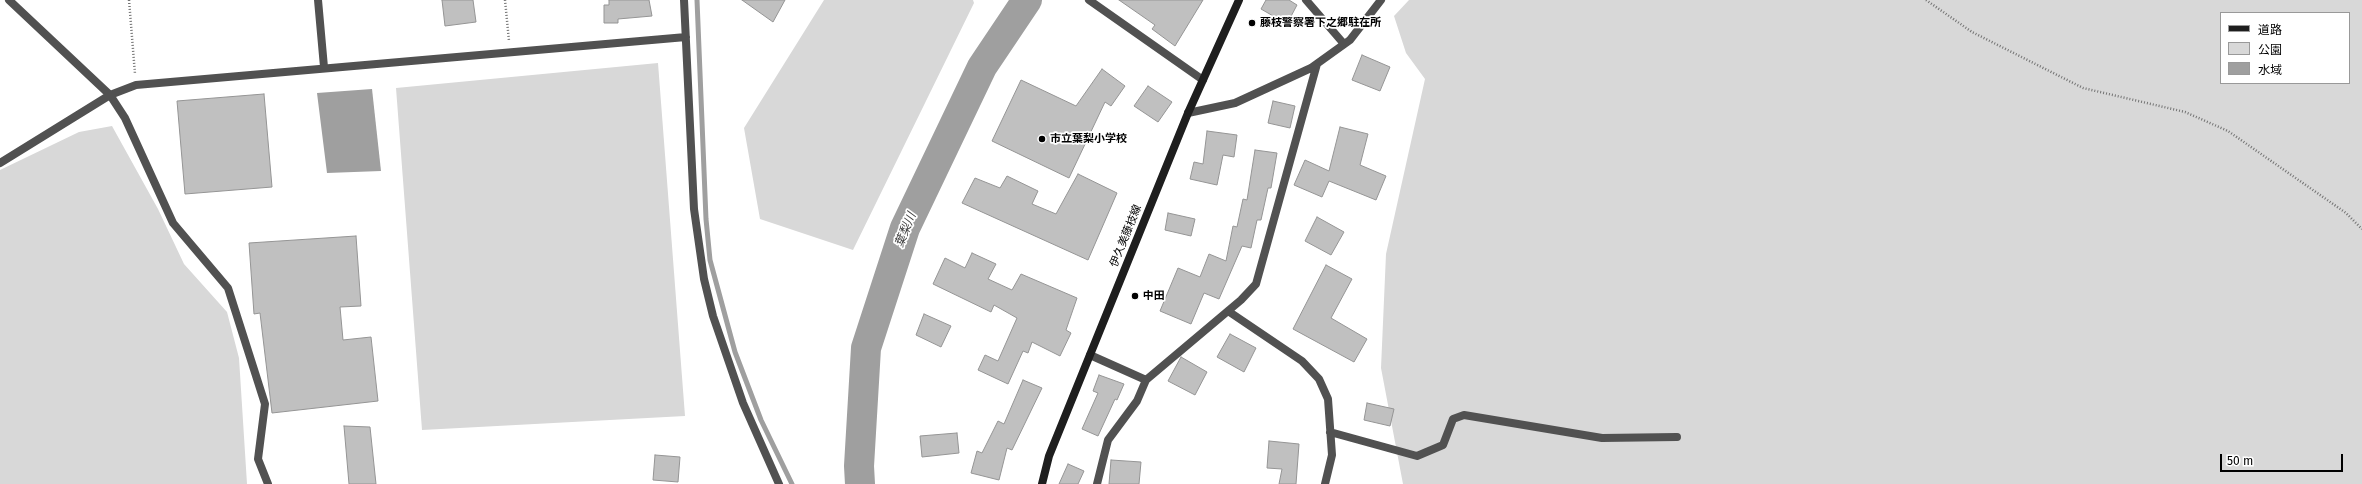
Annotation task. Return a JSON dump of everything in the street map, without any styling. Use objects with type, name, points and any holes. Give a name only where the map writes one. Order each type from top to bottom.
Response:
[{"type":"main road","name":"伊久美藤枝線","points":[[1042,484],[1049,456],[1188,113],[1239,0]]},
{"type":"street","points":[[9,0],[110,96],[125,118],[173,223],[228,288],[265,404],[258,459],[268,484]]},
{"type":"street","points":[[318,0],[324,67]]},
{"type":"street","points":[[684,0],[694,209],[704,279],[713,316],[743,403],[779,484]]},
{"type":"street","points":[[1090,0],[1203,80]]},
{"type":"street","points":[[1306,0],[1344,44]]},
{"type":"street","points":[[1188,113],[1235,103],[1267,90],[1317,64],[1350,40],[1381,0]]},
{"type":"street","points":[[0,163],[110,96],[136,85],[324,67],[686,37]]},
{"type":"street","points":[[1097,484],[1108,440],[1137,401],[1146,380],[1228,312],[1256,284],[1317,64]]},
{"type":"street","points":[[1228,312],[1302,361],[1319,380],[1328,399],[1332,455],[1325,484]]},
{"type":"street","points":[[1090,355],[1146,380]]},
{"type":"street","points":[[1330,432],[1417,456],[1442,445],[1453,419],[1464,415],[1602,438],[1677,437]]},
{"type":"path","points":[[129,0],[136,85]]},
{"type":"path","points":[[505,0],[510,52]]},
{"type":"path","points":[[1926,0],[1972,32],[2082,88],[2185,112],[2228,131],[2346,213],[2362,229]]},
{"type":"green space","points":[[824,0],[973,0],[974,3],[853,250],[760,219],[744,128]]},
{"type":"green space","points":[[1409,0],[2362,0],[2362,484],[1403,484],[1381,368],[1386,254],[1425,79],[1406,53],[1394,16]]},
{"type":"green space","points":[[658,63],[685,416],[422,430],[396,88]]},
{"type":"green space","points":[[112,126],[158,209],[184,264],[227,312],[239,358],[247,484],[0,484],[0,170],[79,132]]},
{"type":"water","points":[[372,89],[381,171],[327,173],[317,93]]},
{"type":"building","points":[[442,0],[473,0],[476,22],[445,26]]},
{"type":"building","points":[[609,0],[649,0],[652,16],[618,19],[618,23],[604,23],[604,5],[609,5]]},
{"type":"building","points":[[742,0],[785,0],[773,22]]},
{"type":"building","points":[[1119,0],[1203,0],[1175,46],[1152,29],[1155,25]]},
{"type":"building","points":[[1266,0],[1289,0],[1297,5],[1287,24],[1261,9]]},
{"type":"building","points":[[1362,55],[1390,67],[1380,91],[1352,80]]},
{"type":"building","points":[[1102,69],[1125,86],[1111,106],[1105,102],[1069,178],[992,141],[1021,80],[1076,106]]},
{"type":"building","points":[[1148,86],[1172,102],[1158,122],[1134,106]]},
{"type":"building","points":[[264,94],[272,187],[185,194],[177,101]]},
{"type":"building","points":[[1273,101],[1295,106],[1290,128],[1268,123]]},
{"type":"building","points":[[1340,127],[1368,134],[1360,165],[1386,176],[1376,200],[1329,181],[1322,197],[1294,185],[1305,160],[1329,171]]},
{"type":"building","points":[[1207,131],[1237,135],[1234,157],[1223,155],[1217,185],[1190,179],[1194,162],[1203,164]]},
{"type":"building","points":[[1255,150],[1277,153],[1271,188],[1268,188],[1261,220],[1257,220],[1251,248],[1242,246],[1219,299],[1204,293],[1191,324],[1160,311],[1178,268],[1200,277],[1209,254],[1226,261],[1233,226],[1237,227],[1243,199],[1247,200]]},
{"type":"building","points":[[1078,174],[1117,193],[1088,260],[962,203],[975,178],[1000,188],[1007,176],[1038,191],[1032,204],[1056,214]]},
{"type":"building","points":[[1168,213],[1195,219],[1191,236],[1165,230]]},
{"type":"building","points":[[1317,217],[1344,232],[1331,255],[1305,241]]},
{"type":"building","points":[[356,236],[361,306],[340,307],[343,340],[371,337],[378,401],[272,413],[260,313],[254,314],[249,243]]},
{"type":"building","points":[[972,253],[996,264],[988,279],[1012,290],[1021,274],[1077,298],[1066,330],[1071,333],[1060,356],[1032,342],[1028,353],[1023,351],[1008,384],[978,370],[985,355],[998,361],[1017,318],[994,305],[991,312],[933,284],[945,258],[965,268]]},
{"type":"building","points":[[1326,265],[1352,279],[1331,318],[1367,339],[1354,362],[1293,329]]},
{"type":"building","points":[[924,314],[951,326],[941,347],[916,335]]},
{"type":"building","points":[[1230,334],[1256,348],[1244,372],[1217,357]]},
{"type":"building","points":[[1181,357],[1207,372],[1195,395],[1168,381]]},
{"type":"building","points":[[1099,375],[1124,384],[1117,400],[1115,399],[1098,436],[1082,429],[1098,393],[1093,391]]},
{"type":"building","points":[[1023,380],[1042,388],[1012,450],[1007,448],[999,480],[971,473],[977,451],[982,453],[998,421],[1004,424]]},
{"type":"building","points":[[1367,403],[1394,409],[1390,426],[1364,420]]},
{"type":"building","points":[[344,426],[370,427],[376,484],[349,484]]},
{"type":"building","points":[[957,433],[959,453],[922,457],[920,436]]},
{"type":"building","points":[[1269,441],[1299,444],[1296,484],[1279,484],[1282,469],[1267,468]]},
{"type":"building","points":[[655,455],[680,457],[678,482],[653,480]]},
{"type":"building","points":[[1111,460],[1141,462],[1139,484],[1109,484]]},
{"type":"building","points":[[1068,464],[1084,471],[1078,484],[1059,484]]},
{"type":"waterway","points":[[697,0],[706,219],[710,260],[735,352],[761,420],[792,484]]},
{"type":"waterway","name":"葉梨川","points":[[860,484],[859,466],[866,348],[905,228],[982,67],[1027,0]]},
{"type":"place","name":"藤枝警察署下之郷駐在所","points":[[1252,23]]},
{"type":"place","name":"市立葉梨小学校","points":[[1042,139]]},
{"type":"place","name":"中田","points":[[1135,296]]}]
